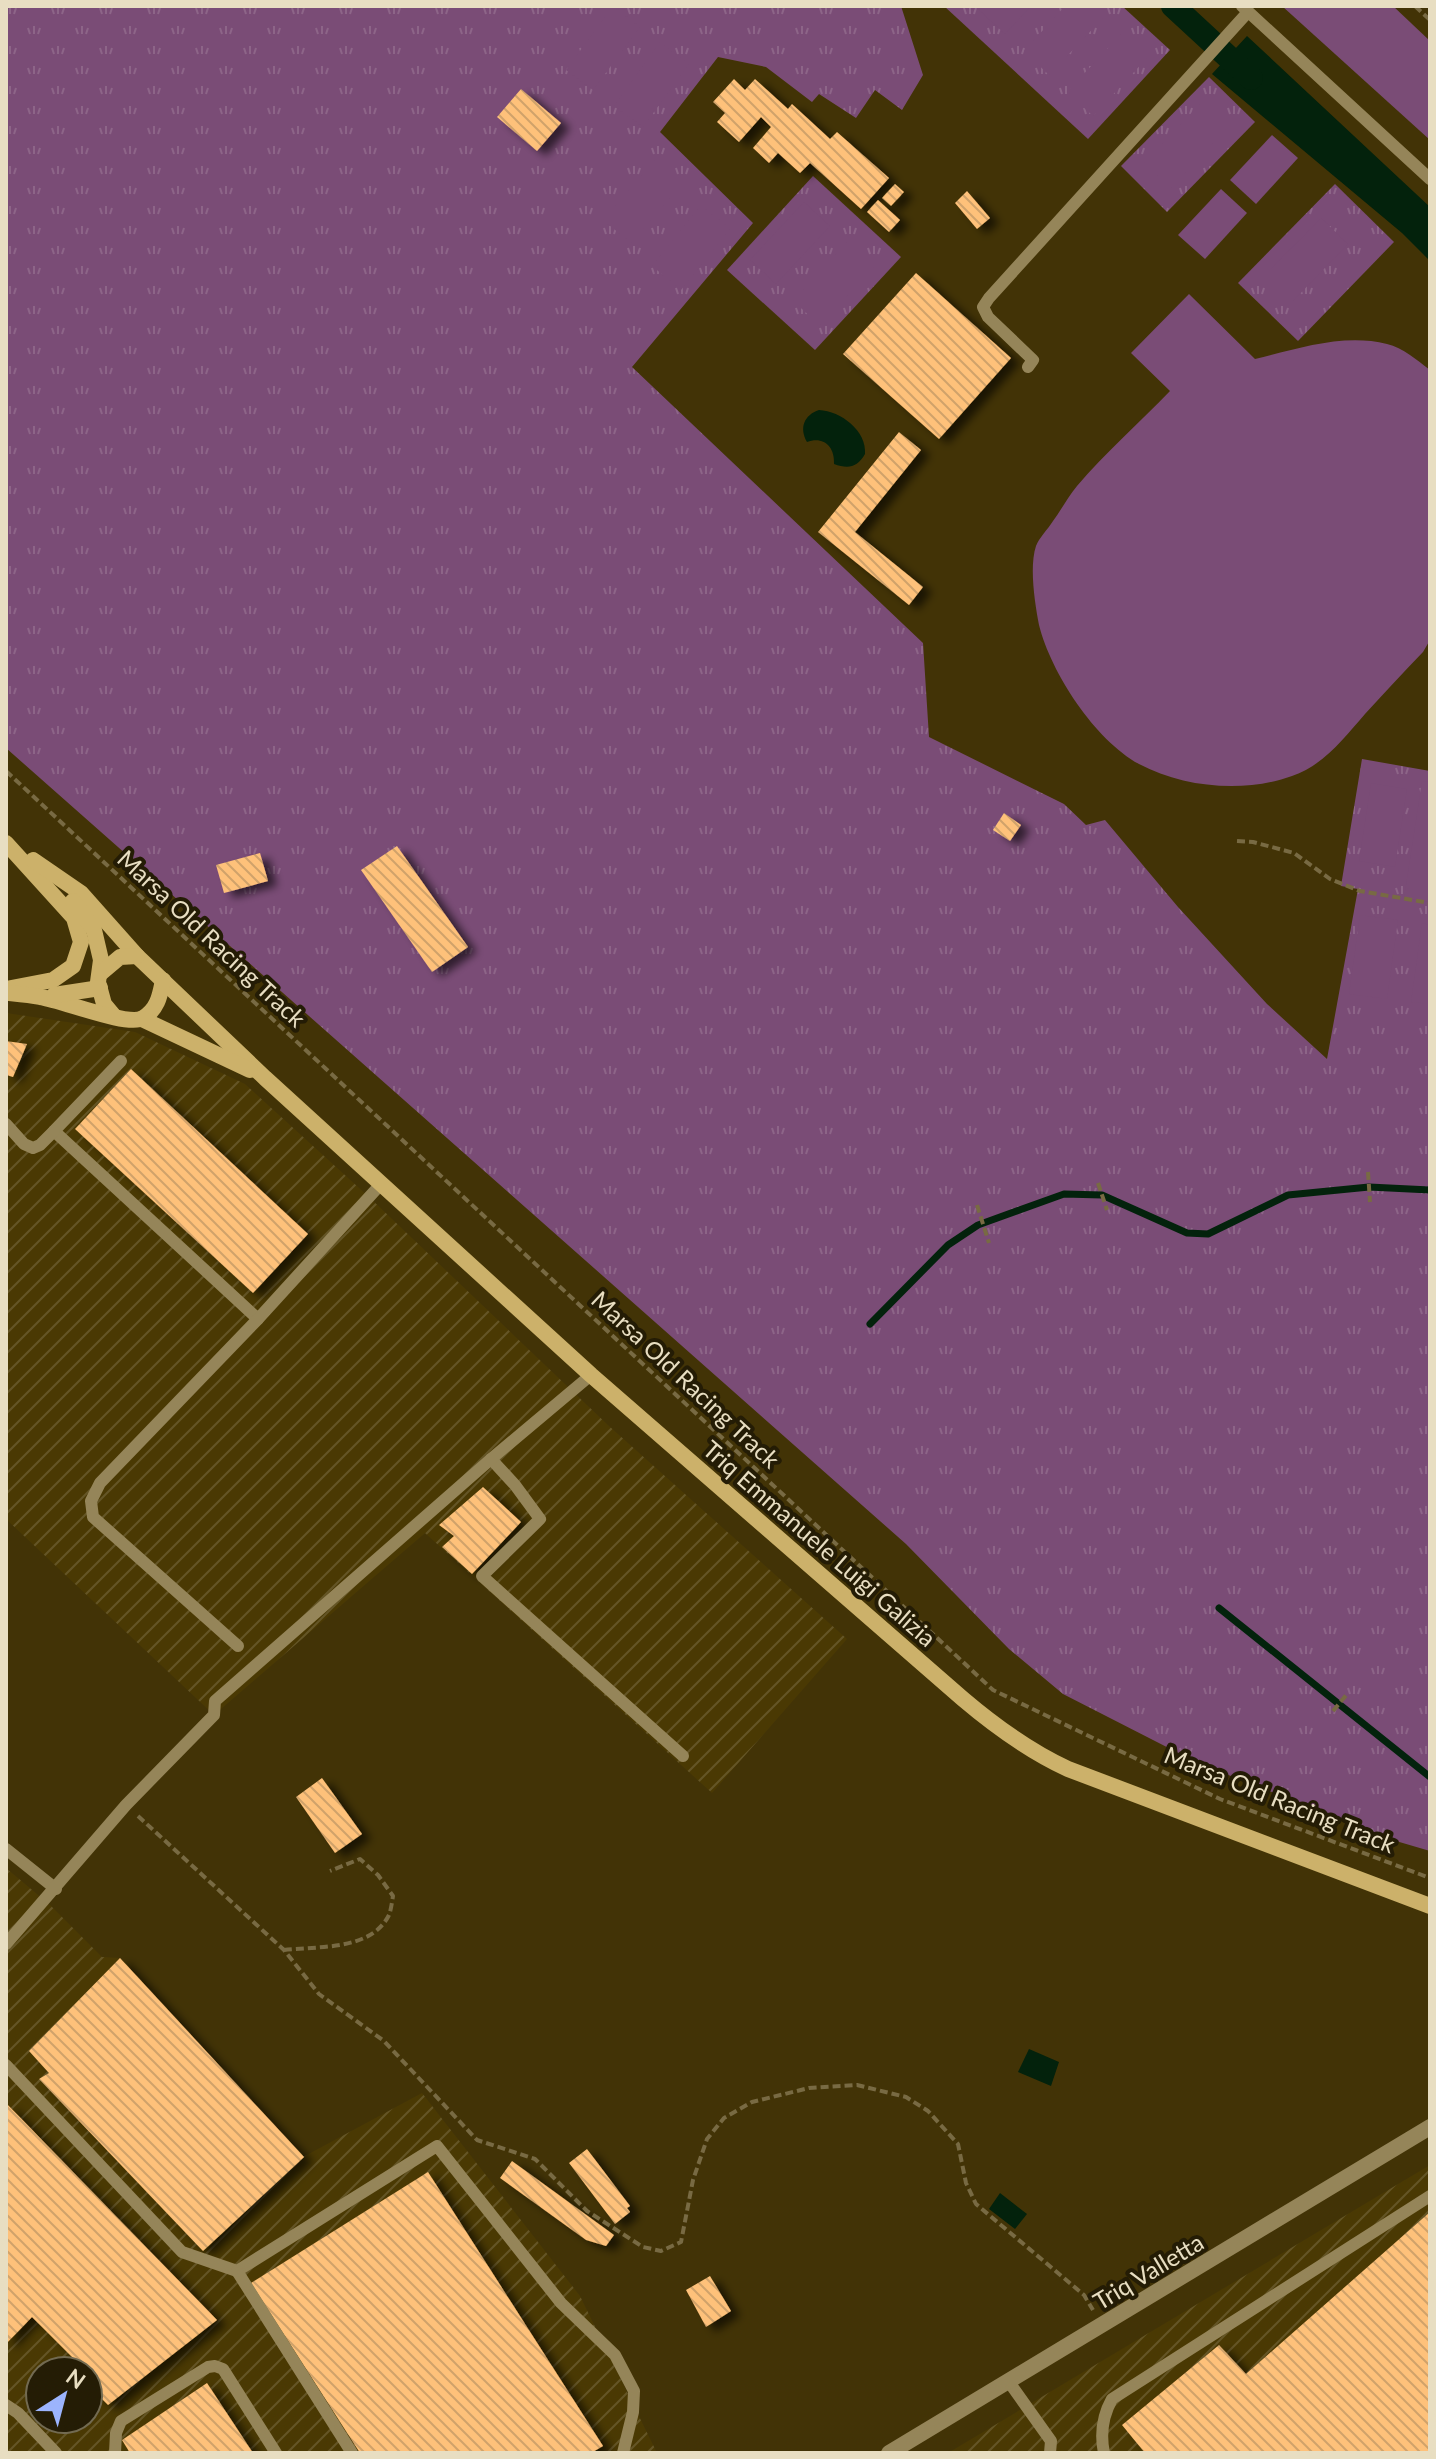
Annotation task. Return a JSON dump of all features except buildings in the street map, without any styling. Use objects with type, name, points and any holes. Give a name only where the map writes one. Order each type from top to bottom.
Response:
[{"type":"main road","name":"Triq Emmanuele Luigi Galizia","points":[[6,837],[70,896],[94,930],[101,960],[100,980]]},
{"type":"main road","points":[[6,843],[74,918],[81,942],[73,966],[53,980],[6,991]]},
{"type":"main road","name":"Triq Emmanuele Luigi Galizia","points":[[33,860],[81,893],[129,956],[163,980],[265,1078],[591,1375],[963,1699],[1028,1749],[1068,1769],[1430,1906]]},
{"type":"main road","points":[[42,997],[73,994],[100,980],[129,956]]},
{"type":"main road","points":[[100,980],[104,1004],[114,1016]]},
{"type":"main road","points":[[6,991],[42,997],[127,1021],[142,1019],[159,1001],[163,980]]},
{"type":"main road","name":"Triq Emmanuele Luigi Galizia","points":[[142,1019],[265,1078]]},
{"type":"street","name":"Triq Valletta","points":[[893,2452],[1430,2127]]},
{"type":"lane","points":[[1028,367],[1033,360],[988,317],[983,307],[1198,70],[1245,9],[1430,179]]},
{"type":"lane","points":[[6,1124],[24,1144],[33,1148],[40,1145],[121,1061]]},
{"type":"lane","points":[[54,1131],[258,1319]]},
{"type":"lane","points":[[238,1646],[93,1517],[91,1501],[100,1483],[258,1319],[381,1184]]},
{"type":"lane","points":[[6,1944],[126,1805],[214,1715],[215,1701],[591,1375]]},
{"type":"lane","points":[[491,1459],[540,1519],[482,1576],[683,1756]]},
{"type":"lane","points":[[6,1849],[56,1889]]},
{"type":"lane","points":[[6,2065],[182,2252],[237,2271],[352,2453]]},
{"type":"lane","points":[[237,2271],[437,2146],[561,2303],[615,2355],[634,2391],[633,2412],[623,2453]]},
{"type":"lane","points":[[1104,2453],[1102,2425],[1112,2399],[1430,2196]]},
{"type":"lane","points":[[115,2453],[116,2433],[121,2421],[208,2367],[215,2366],[223,2369],[276,2453]]},
{"type":"lane","points":[[1009,2382],[1050,2447],[1059,2453]]},
{"type":"lane","points":[[6,2405],[18,2413],[56,2453]]},
{"type":"path","points":[[1415,6],[1430,20]]},
{"type":"path","name":"Marsa Old Racing Track","points":[[6,771],[993,1690],[1220,1799],[1430,1878]]},
{"type":"path","points":[[1237,841],[1294,853],[1330,879],[1360,891],[1430,903]]},
{"type":"path","points":[[1368,1172],[1370,1202]]},
{"type":"path","points":[[1098,1183],[1107,1210]]},
{"type":"path","points":[[977,1205],[989,1243]]},
{"type":"path","points":[[1333,1711],[1348,1693]]},
{"type":"path","points":[[126,1805],[284,1950],[319,1994],[384,2041],[477,2140],[535,2159],[587,2211],[643,2247],[661,2251],[681,2242],[693,2180],[707,2139],[724,2118],[752,2102],[809,2088],[857,2085],[906,2097],[928,2111],[958,2144],[966,2183],[976,2204],[1084,2295],[1103,2326]]},
{"type":"path","points":[[284,1950],[359,1941],[379,1929],[390,1914],[393,1896],[378,1875],[360,1859],[330,1871]]},
{"type":"shaded area","points":[[1247,36],[1430,207],[1430,261],[1402,233],[1212,74]]},
{"type":"shaded area","points":[[819,410],[844,418],[857,430],[865,454],[855,465],[844,467],[834,464],[827,444],[818,440],[807,442],[804,423]]},
{"type":"shaded area","points":[[6,1013],[135,1032],[245,1084],[369,1197],[609,1426],[847,1639],[712,1793],[425,1533],[214,1715],[6,1519]]},
{"type":"shaded area","points":[[6,1868],[50,1905],[102,1957],[120,1958],[303,2157],[422,2093],[580,2296],[657,2453],[6,2453]]},
{"type":"shaded area","points":[[1029,2049],[1059,2062],[1051,2086],[1018,2072]]},
{"type":"shaded area","points":[[1430,2165],[1430,2453],[948,2453]]},
{"type":"shaded area","points":[[1000,2193],[1027,2214],[1015,2229],[989,2209]]},
{"type":"green space","points":[[6,6],[901,6],[923,75],[902,110],[875,90],[856,118],[819,94],[812,102],[766,67],[718,57],[660,132],[753,223],[632,367],[923,643],[929,737],[1064,804],[1086,825],[1105,820],[1178,907],[1267,1004],[1327,1059],[1358,889],[1341,886],[1362,759],[1430,771],[1430,1851],[1396,1841],[1198,1763],[1063,1694],[1009,1649],[906,1544],[6,748]]},
{"type":"green space","points":[[613,6],[640,27],[593,90],[566,70]]},
{"type":"green space","points":[[944,6],[1122,6],[1170,50],[1088,139]]},
{"type":"green space","points":[[983,6],[1031,6],[1005,34],[979,10]]},
{"type":"green space","points":[[1065,6],[1091,6],[1103,18],[1049,75],[1024,51]]},
{"type":"green space","points":[[1282,6],[1393,6],[1430,41],[1430,140]]},
{"type":"green space","points":[[1121,34],[1147,58],[1093,116],[1067,92]]},
{"type":"green space","points":[[660,42],[689,64],[643,127],[614,106]]},
{"type":"green space","points":[[1209,77],[1255,122],[1167,212],[1121,166]]},
{"type":"green space","points":[[1200,104],[1226,129],[1171,188],[1144,163]]},
{"type":"green space","points":[[1272,135],[1298,158],[1256,204],[1230,180]]},
{"type":"green space","points":[[655,160],[682,184],[631,243],[603,220]]},
{"type":"green space","points":[[813,176],[901,257],[815,350],[727,270]]},
{"type":"green space","points":[[1335,184],[1394,242],[1298,341],[1238,283]]},
{"type":"green space","points":[[1221,189],[1247,213],[1205,259],[1178,235]]},
{"type":"green space","points":[[804,202],[830,226],[776,284],[750,260]]},
{"type":"green space","points":[[701,205],[730,229],[681,290],[652,266]]},
{"type":"green space","points":[[1321,218],[1348,244],[1293,301],[1266,274]]},
{"type":"green space","points":[[847,242],[874,267],[820,325],[793,301]]},
{"type":"green space","points":[[1189,294],[1255,359],[1337,341],[1370,341],[1399,348],[1430,370],[1430,640],[1423,652],[1324,758],[1292,776],[1255,785],[1215,785],[1175,778],[1139,764],[1106,739],[1064,684],[1045,644],[1034,596],[1033,564],[1039,540],[1077,486],[1170,391],[1131,353]]},
{"type":"green space","points":[[1422,781],[1430,782],[1430,902],[1404,898]]},
{"type":"green space","points":[[1371,783],[1407,789],[1395,867],[1359,861]]},
{"type":"green space","points":[[1360,915],[1398,920],[1387,999],[1349,994]]},
{"type":"green space","points":[[1422,923],[1430,925],[1430,1004],[1411,1002]]},
{"type":"waterway","points":[[1173,6],[1251,78]]},
{"type":"waterway","points":[[870,1324],[948,1245],[978,1225],[1064,1194],[1102,1195],[1187,1233],[1208,1234],[1288,1195],[1369,1187],[1430,1190]]},
{"type":"waterway","points":[[1219,1608],[1430,1777]]}]
